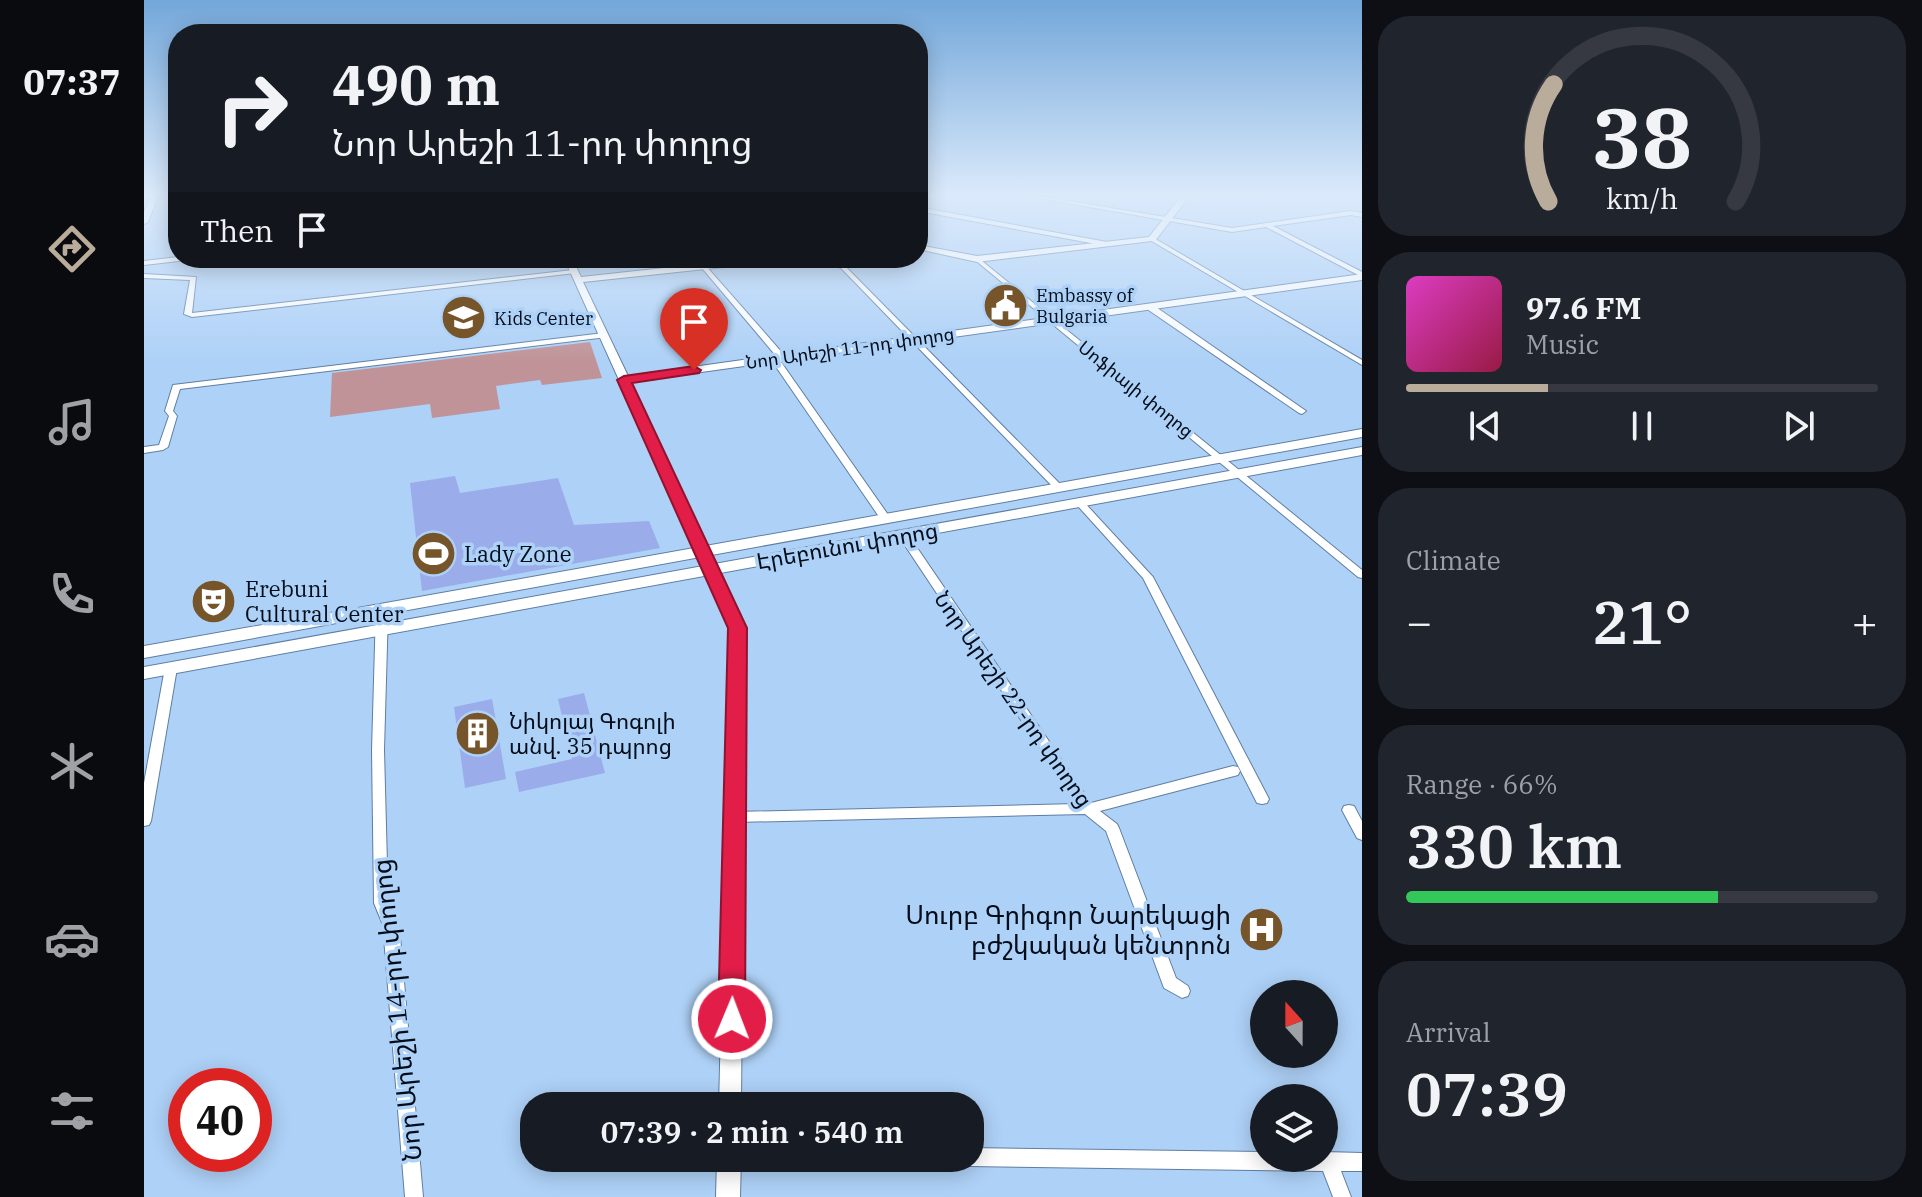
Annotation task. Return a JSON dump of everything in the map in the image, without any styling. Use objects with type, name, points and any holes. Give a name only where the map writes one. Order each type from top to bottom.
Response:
[{"type":"main road","name":"Էրեբունու փողոց","points":[[144,652],[1362,433]]},
{"type":"main road","name":"Էրեբունու փողոց","points":[[144,673],[1362,451]]},
{"type":"street","points":[[932,250],[977,259],[1056,250]]},
{"type":"street","points":[[1170,250],[1362,363]]},
{"type":"street","points":[[1314,250],[1362,276]]},
{"type":"street","name":"Սոֆիայի փողոց","points":[[977,259],[1239,473]]},
{"type":"street","points":[[144,263],[168,260]]},
{"type":"street","points":[[572,268],[738,628],[730,1092]]},
{"type":"street","points":[[144,276],[194,278],[188,314],[192,315],[576,276],[690,268]]},
{"type":"street","points":[[705,268],[782,358],[776,361],[886,519]]},
{"type":"street","points":[[852,268],[915,339],[1059,488]]},
{"type":"street","name":"Նոր Արեշի 11-րդ փողոց","points":[[624,380],[1362,276]]},
{"type":"street","points":[[1150,307],[1302,411]]},
{"type":"street","points":[[144,450],[163,447],[173,416],[169,411],[176,387],[604,335]]},
{"type":"street","points":[[1239,473],[1362,575]]},
{"type":"street","points":[[1079,502],[1148,577],[1262,799]]},
{"type":"street","name":"Նոր Արեշի 22-րդ փողոց","points":[[903,535],[1088,809],[1112,828],[1170,983],[1182,991]]},
{"type":"street","name":"Նոր Արեշի 14-րդ փողոց","points":[[382,610],[381,903],[391,925],[414,1197]]},
{"type":"street","points":[[144,821],[171,668]]},
{"type":"street","points":[[736,817],[1088,809],[1233,771]]},
{"type":"street","points":[[1349,810],[1362,834]]},
{"type":"street","points":[[984,1157],[1250,1161]]},
{"type":"street","points":[[1338,1162],[1362,1162]]},
{"type":"street","points":[[728,1197],[729,1172]]},
{"type":"street","points":[[1333,1172],[1342,1197]]},
{"type":"shaded area","points":[[590,342],[602,378],[542,385],[540,380],[496,386],[500,409],[432,418],[430,404],[330,417],[332,373]]},
{"type":"building","points":[[455,476],[460,493],[558,478],[574,525],[649,521],[660,548],[422,591],[410,483]]},
{"type":"building","points":[[584,693],[605,773],[519,792],[515,772],[572,759],[558,699]]},
{"type":"building","points":[[492,699],[506,779],[465,788],[454,707]]},
{"type":"place","name":"Embassy of Bulgaria","points":[[1005,305]]},
{"type":"place","name":"Kids Center","points":[[463,318]]},
{"type":"place","name":"Lady Zone","points":[[433,553]]},
{"type":"place","name":"Erebuni Cultural Center","points":[[214,601]]},
{"type":"place","name":"Նիկոլայ Գոգոլի անվ. 35 դպրոց","points":[[478,733]]},
{"type":"place","name":"Սուրբ Գրիգոր Նարեկացի բժշկական կենտրոն","points":[[1262,929]]},
{"type":"route","points":[[694,370],[624,380],[659,462],[738,628],[732,1019]]}]
